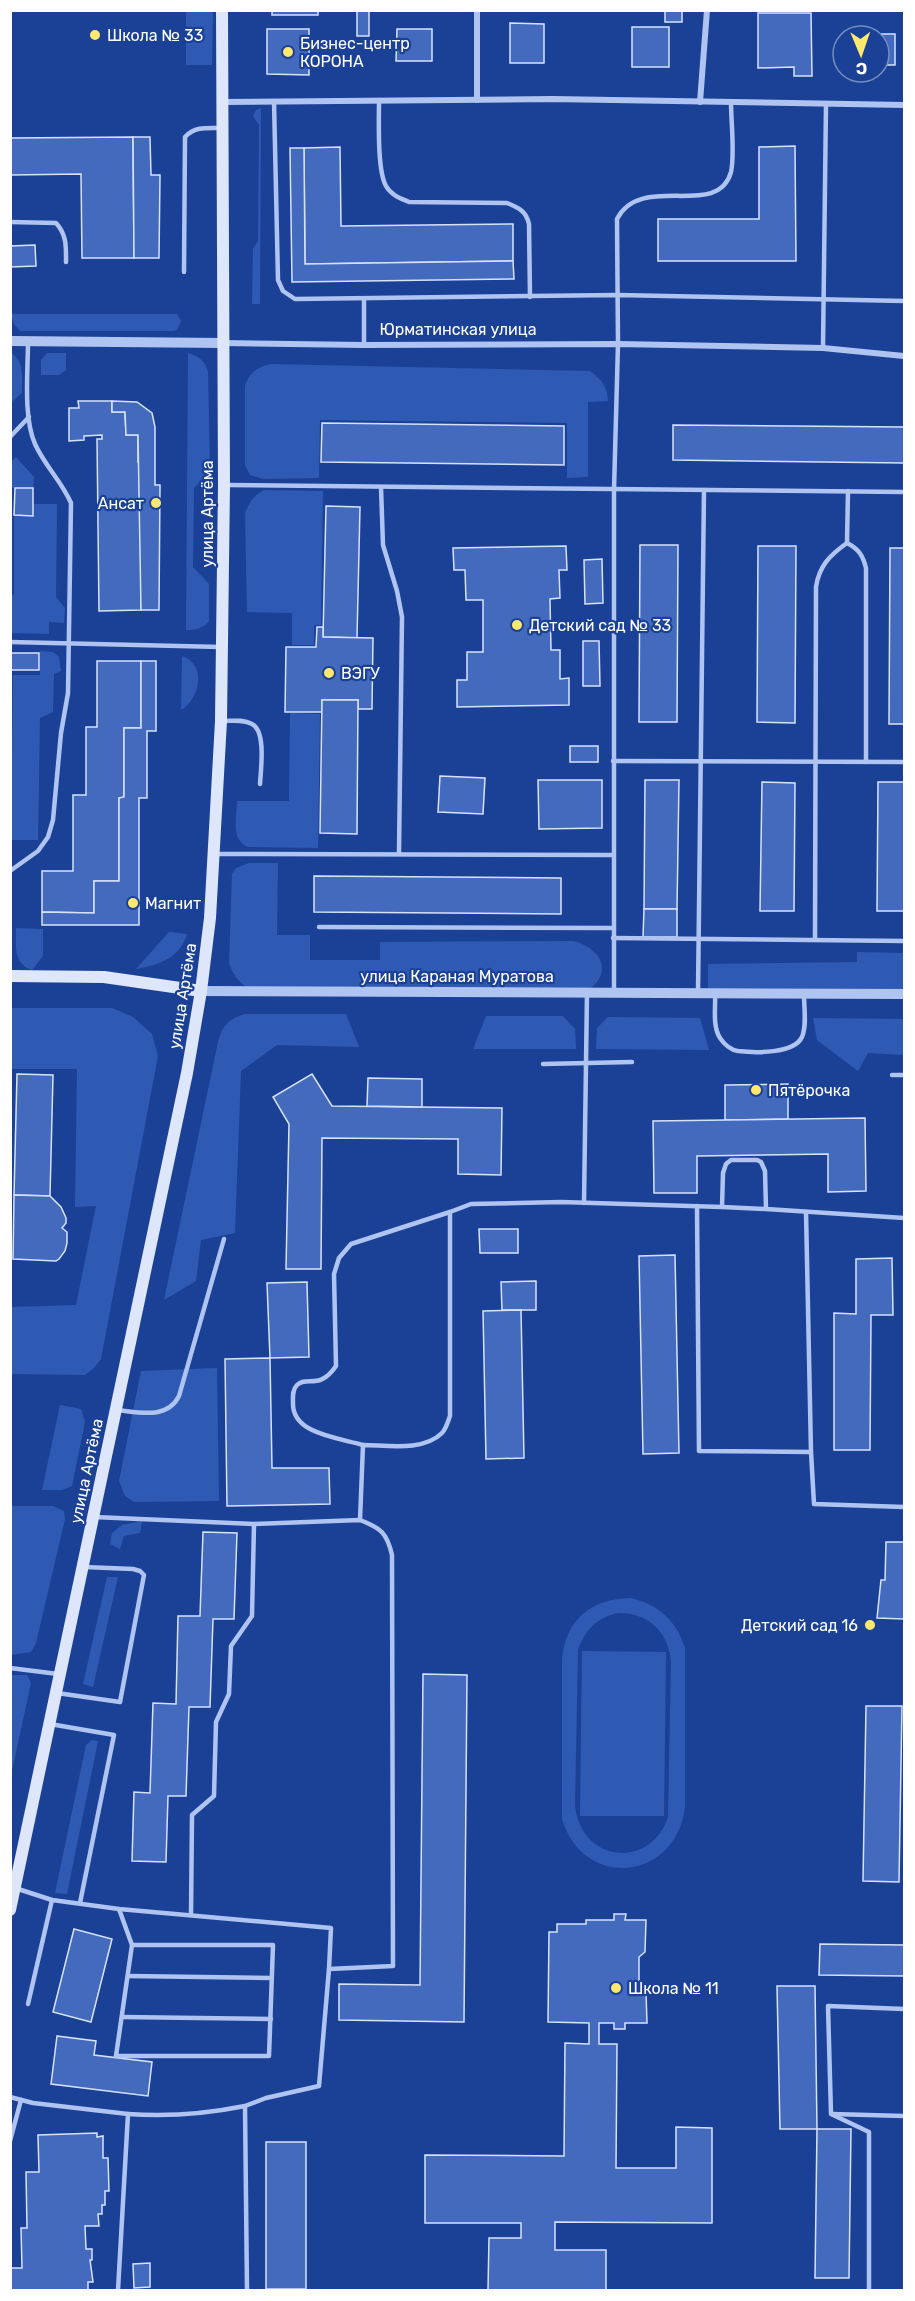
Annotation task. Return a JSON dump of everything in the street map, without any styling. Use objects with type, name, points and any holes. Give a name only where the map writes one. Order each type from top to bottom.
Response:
[{"type":"main road","name":"улица Артёма","points":[[10,1910],[184,1085],[201,991],[215,854],[221,721],[224,485],[222,10]]},
{"type":"main road","name":"улица Караная Муратова","points":[[10,976],[104,977],[201,991]]},
{"type":"street","points":[[477,10],[477,100]]},
{"type":"street","points":[[700,102],[707,10]]},
{"type":"street","points":[[222,102],[477,100],[904,105]]},
{"type":"street","name":"Юрматинская улица","points":[[10,341],[364,345],[618,344],[823,348],[904,356]]},
{"type":"street","name":"улица Караная Муратова","points":[[201,991],[904,994]]},
{"type":"lane","points":[[379,100],[381,175],[386,188],[396,197],[409,202],[507,203],[519,208],[526,214],[529,224],[531,297]]},
{"type":"lane","points":[[274,101],[278,280],[283,291],[295,299],[618,295],[904,301]]},
{"type":"lane","points":[[614,993],[614,490],[618,344],[617,219],[622,209],[632,201],[643,198],[708,194],[720,189],[732,170],[731,103]]},
{"type":"lane","points":[[823,348],[825,104]]},
{"type":"lane","points":[[184,272],[185,137],[198,129],[222,128]]},
{"type":"lane","points":[[10,222],[56,223],[63,230],[66,240],[66,262]]},
{"type":"lane","points":[[364,299],[364,345]]},
{"type":"lane","points":[[10,871],[38,851],[48,837],[68,693],[70,643],[71,503],[63,485],[46,466],[34,441],[29,417],[28,341]]},
{"type":"lane","points":[[10,437],[29,417]]},
{"type":"lane","points":[[224,485],[904,492]]},
{"type":"lane","points":[[381,487],[383,545],[402,617],[399,853]]},
{"type":"lane","points":[[698,993],[704,490]]},
{"type":"lane","points":[[815,939],[816,587],[822,564],[847,543],[848,491]]},
{"type":"lane","points":[[847,543],[856,548],[864,558],[866,568],[866,762]]},
{"type":"lane","points":[[10,642],[222,647]]},
{"type":"lane","points":[[221,721],[245,721],[254,725],[261,734],[260,784]]},
{"type":"lane","points":[[613,761],[904,762]]},
{"type":"lane","points":[[215,854],[613,855]]},
{"type":"lane","points":[[319,927],[614,928]]},
{"type":"lane","points":[[614,938],[904,941]]},
{"type":"lane","points":[[584,1203],[587,993]]},
{"type":"lane","points":[[715,993],[716,1029],[727,1047],[737,1051],[784,1050],[795,1046],[802,1038],[804,1029],[804,993]]},
{"type":"lane","points":[[543,1064],[632,1062]]},
{"type":"lane","points":[[892,1076],[904,1075]]},
{"type":"lane","points":[[722,1207],[723,1173],[726,1164],[731,1160],[757,1160],[761,1162],[765,1171],[766,1209]]},
{"type":"lane","points":[[450,1212],[450,1416],[443,1432],[431,1440],[411,1446],[363,1445],[311,1430],[297,1419],[293,1412],[293,1391],[301,1383],[319,1382],[336,1366],[334,1274],[339,1258],[351,1244],[471,1204],[584,1203],[697,1206],[904,1218]]},
{"type":"lane","points":[[697,1206],[699,1451],[811,1452]]},
{"type":"lane","points":[[806,1212],[814,1504],[904,1508]]},
{"type":"lane","points":[[116,1410],[153,1413],[167,1410],[175,1405],[224,1239]]},
{"type":"lane","points":[[360,1520],[363,1445]]},
{"type":"lane","points":[[94,1517],[254,1524],[360,1520],[377,1526],[388,1538],[392,1555],[393,1966],[329,1969]]},
{"type":"lane","points":[[191,1915],[192,1815],[214,1796],[216,1722],[229,1694],[231,1646],[252,1616],[254,1524]]},
{"type":"lane","points":[[57,1693],[120,1702],[145,1580],[140,1571],[133,1569],[82,1567]]},
{"type":"lane","points":[[10,1668],[60,1675]]},
{"type":"lane","points":[[50,1724],[114,1735],[80,1903]]},
{"type":"lane","points":[[10,2097],[33,2103],[164,2116],[207,2114],[319,2086],[331,1928],[119,1909],[52,1900],[15,1888]]},
{"type":"lane","points":[[28,2004],[52,1900]]},
{"type":"lane","points":[[119,1909],[132,1945],[116,2056],[269,2056],[273,1945],[132,1945]]},
{"type":"lane","points":[[128,1976],[271,1978]]},
{"type":"lane","points":[[831,2114],[828,2006],[904,2009]]},
{"type":"lane","points":[[122,2017],[271,2019]]},
{"type":"lane","points":[[10,2141],[21,2100]]},
{"type":"lane","points":[[245,2106],[248,2290]]},
{"type":"lane","points":[[118,2290],[128,2114]]},
{"type":"lane","points":[[831,2114],[904,2116]]},
{"type":"lane","points":[[831,2114],[869,2132],[869,2290]]},
{"type":"shaded area","points":[[186,11],[213,11],[212,65],[186,65]]},
{"type":"shaded area","points":[[261,108],[260,304],[252,304],[253,249],[258,241],[259,125],[253,116],[256,110]]},
{"type":"shaded area","points":[[11,314],[177,314],[181,321],[177,330],[173,331],[20,331],[14,324]]},
{"type":"shaded area","points":[[10,352],[18,360],[22,375],[22,393],[11,403]]},
{"type":"shaded area","points":[[47,353],[66,353],[66,370],[59,375],[41,375],[41,360]]},
{"type":"shaded area","points":[[188,353],[201,360],[208,372],[210,471],[194,488],[193,567],[209,584],[209,621],[204,626],[193,630],[186,630]]},
{"type":"shaded area","points":[[271,364],[590,371],[603,384],[608,401],[588,402],[588,477],[567,478],[567,423],[320,420],[319,478],[263,479],[250,475],[245,465],[245,386],[255,371]]},
{"type":"shaded area","points":[[16,457],[34,477],[33,488],[11,488],[10,463]]},
{"type":"shaded area","points":[[264,490],[323,491],[321,625],[314,625],[314,645],[292,645],[292,613],[247,612],[245,514],[252,500]]},
{"type":"shaded area","points":[[33,504],[57,504],[56,597],[65,608],[64,623],[49,622],[49,634],[11,633],[11,597],[14,594],[14,515],[33,515]]},
{"type":"shaded area","points":[[40,651],[53,652],[59,657],[61,671],[54,674],[53,712],[40,718],[38,840],[11,840],[13,675],[40,675]]},
{"type":"shaded area","points":[[182,656],[195,666],[198,682],[193,698],[181,710]]},
{"type":"shaded area","points":[[290,713],[320,714],[318,848],[248,847],[242,844],[237,834],[237,801],[289,801]]},
{"type":"shaded area","points":[[249,863],[278,863],[277,935],[310,935],[310,960],[380,960],[380,942],[573,941],[590,948],[596,954],[602,967],[601,974],[590,989],[249,988],[236,978],[229,963],[232,874],[236,868]]},
{"type":"shaded area","points":[[16,928],[43,929],[43,956],[32,970],[19,959],[16,947]]},
{"type":"shaded area","points":[[169,932],[187,934],[174,955],[153,965],[136,969]]},
{"type":"shaded area","points":[[857,952],[904,953],[904,992],[708,992],[708,964],[857,962]]},
{"type":"shaded area","points":[[11,1008],[112,1008],[133,1017],[152,1034],[158,1056],[101,1359],[85,1375],[11,1374],[11,1307],[76,1305],[96,1206],[75,1207],[77,1069],[11,1069]]},
{"type":"shaded area","points":[[245,1014],[346,1014],[359,1047],[277,1045],[241,1071],[235,1233],[201,1240],[196,1281],[164,1300],[218,1042],[227,1024],[234,1018]]},
{"type":"shaded area","points":[[486,1016],[563,1016],[575,1029],[576,1049],[473,1049]]},
{"type":"shaded area","points":[[608,1017],[700,1018],[709,1050],[596,1049],[597,1028]]},
{"type":"shaded area","points":[[813,1018],[904,1019],[904,1055],[868,1053],[858,1071],[817,1040]]},
{"type":"shaded area","points":[[217,1368],[219,1501],[134,1502],[125,1496],[119,1481],[141,1371]]},
{"type":"shaded area","points":[[60,1405],[81,1409],[85,1422],[72,1486],[62,1490],[42,1490]]},
{"type":"shaded area","points":[[11,1506],[53,1506],[64,1511],[65,1519],[36,1643],[31,1652],[11,1655]]},
{"type":"shaded area","points":[[142,1521],[140,1533],[124,1536],[120,1549],[110,1544],[112,1533],[122,1525]]},
{"type":"shaded area","points":[[107,1577],[118,1577],[93,1687],[83,1684]]},
{"type":"shaded area","points":[[631,1598],[641,1601],[665,1615],[677,1629],[685,1648],[685,1807],[678,1832],[665,1850],[648,1862],[628,1868],[608,1866],[589,1858],[573,1842],[562,1819],[562,1659],[564,1645],[575,1622],[583,1614],[604,1602]],"holes":[[[611,1615],[639,1616],[655,1626],[666,1641],[671,1661],[668,1817],[659,1834],[647,1846],[632,1852],[617,1853],[602,1848],[589,1839],[580,1824],[575,1805],[578,1650],[584,1636],[593,1625]]]},
{"type":"shaded area","points":[[582,1651],[666,1652],[664,1816],[580,1816]]},
{"type":"shaded area","points":[[11,1675],[27,1675],[31,1683],[11,1775]]},
{"type":"shaded area","points":[[92,1740],[98,1741],[67,1894],[55,1893],[86,1745]]},
{"type":"building","points":[[272,10],[318,10],[318,15],[272,15]]},
{"type":"building","points":[[357,10],[369,10],[369,36],[357,36]]},
{"type":"building","points":[[665,10],[682,10],[682,22],[665,22]]},
{"type":"building","points":[[758,13],[811,13],[812,76],[794,76],[794,67],[758,68]]},
{"type":"building","points":[[510,23],[544,24],[544,63],[510,63]]},
{"type":"building","points":[[632,27],[669,27],[669,67],[632,67]]},
{"type":"building","name":"Бизнес-центр КОРОНА","points":[[267,29],[309,29],[309,75],[267,74]]},
{"type":"building","points":[[397,29],[432,29],[432,61],[396,61]]},
{"type":"building","points":[[891,34],[895,34],[895,65],[891,65]]},
{"type":"building","points":[[133,137],[134,258],[82,258],[81,174],[10,175],[10,138]]},
{"type":"building","points":[[133,137],[150,137],[151,175],[160,175],[159,258],[134,258]]},
{"type":"building","points":[[795,146],[796,261],[658,261],[658,219],[759,219],[759,147]]},
{"type":"building","points":[[340,147],[341,226],[513,224],[513,261],[305,264],[304,148]]},
{"type":"building","points":[[290,148],[304,148],[305,264],[513,261],[514,279],[292,282]]},
{"type":"building","points":[[35,245],[36,266],[10,267],[10,246]]},
{"type":"building","points":[[78,401],[112,401],[112,412],[125,412],[126,435],[138,435],[138,462],[148,462],[149,496],[141,497],[142,528],[150,528],[150,568],[141,568],[141,610],[99,611],[97,439],[102,439],[102,435],[84,436],[84,440],[69,441],[69,408],[79,408]]},
{"type":"building","points":[[112,401],[137,402],[152,413],[155,427],[155,485],[160,485],[159,610],[141,610],[138,435],[126,435],[125,412],[112,412]]},
{"type":"building","points":[[322,423],[564,426],[564,465],[321,462]]},
{"type":"building","points":[[673,425],[904,427],[904,463],[673,460]]},
{"type":"building","points":[[15,488],[33,488],[33,516],[14,515]]},
{"type":"building","points":[[326,506],[360,507],[357,638],[323,637]]},
{"type":"building","points":[[640,545],[678,545],[677,722],[639,722]]},
{"type":"building","name":"Детский сад № 33","points":[[566,546],[567,570],[559,570],[560,598],[550,599],[551,650],[560,650],[560,679],[569,678],[569,705],[457,707],[457,680],[467,680],[467,652],[483,652],[483,600],[466,600],[465,570],[454,570],[453,548]]},
{"type":"building","points":[[758,546],[796,546],[795,723],[757,722]]},
{"type":"building","points":[[890,548],[904,548],[904,724],[889,724]]},
{"type":"building","points":[[602,559],[603,603],[585,604],[584,560]]},
{"type":"building","name":"ВЭГУ","points":[[317,627],[323,627],[323,637],[373,638],[372,709],[358,709],[358,700],[322,700],[322,712],[285,712],[286,647],[316,647]]},
{"type":"building","points":[[583,641],[599,641],[600,686],[583,686]]},
{"type":"building","points":[[10,653],[39,653],[39,670],[10,670]]},
{"type":"building","points":[[97,661],[141,661],[141,728],[124,728],[124,797],[119,798],[119,881],[94,881],[94,913],[42,912],[42,871],[73,871],[73,795],[86,795],[86,727],[97,727]]},
{"type":"building","points":[[141,661],[156,661],[156,731],[147,731],[147,798],[139,798],[139,925],[42,925],[42,912],[94,913],[94,881],[119,881],[119,798],[124,797],[124,728],[141,728]]},
{"type":"building","points":[[322,700],[358,700],[357,834],[320,833]]},
{"type":"building","points":[[570,746],[598,746],[598,762],[570,762]]},
{"type":"building","points":[[440,776],[485,778],[483,814],[438,812]]},
{"type":"building","points":[[538,780],[602,780],[602,828],[539,829]]},
{"type":"building","points":[[645,780],[679,780],[677,909],[644,909]]},
{"type":"building","points":[[762,782],[795,783],[794,911],[760,911]]},
{"type":"building","points":[[878,782],[904,782],[904,911],[877,911]]},
{"type":"building","points":[[314,876],[561,878],[561,914],[314,912]]},
{"type":"building","points":[[644,909],[677,909],[677,937],[643,937]]},
{"type":"building","points":[[17,1074],[53,1075],[50,1196],[14,1195]]},
{"type":"building","points":[[312,1074],[332,1106],[502,1108],[501,1175],[458,1174],[458,1139],[322,1138],[321,1269],[286,1269],[289,1124],[273,1097]]},
{"type":"building","points":[[368,1078],[422,1079],[422,1107],[367,1106]]},
{"type":"building","points":[[788,1084],[788,1119],[725,1120],[725,1085]]},
{"type":"building","points":[[865,1118],[866,1191],[828,1192],[828,1154],[697,1156],[697,1193],[654,1193],[653,1121]]},
{"type":"building","points":[[14,1195],[50,1196],[61,1207],[66,1218],[66,1223],[62,1228],[67,1232],[67,1243],[59,1259],[56,1261],[13,1259]]},
{"type":"building","points":[[479,1229],[518,1229],[518,1253],[480,1253]]},
{"type":"building","points":[[675,1255],[679,1453],[643,1454],[639,1256]]},
{"type":"building","points":[[892,1258],[893,1315],[871,1315],[870,1450],[834,1450],[834,1313],[856,1314],[856,1259]]},
{"type":"building","points":[[536,1281],[536,1310],[502,1310],[501,1282]]},
{"type":"building","points":[[307,1282],[309,1357],[270,1358],[267,1283]]},
{"type":"building","points":[[521,1310],[524,1458],[486,1459],[483,1311]]},
{"type":"building","points":[[270,1358],[272,1468],[329,1468],[330,1504],[227,1506],[225,1359]]},
{"type":"building","points":[[203,1532],[237,1533],[234,1619],[213,1619],[210,1707],[189,1707],[186,1796],[168,1796],[166,1862],[132,1861],[134,1792],[150,1793],[153,1703],[176,1704],[178,1616],[200,1616]]},
{"type":"building","points":[[886,1542],[904,1542],[904,1619],[877,1618],[881,1580],[885,1580]]},
{"type":"building","points":[[423,1674],[467,1675],[464,2022],[339,2020],[339,1984],[420,1985]]},
{"type":"building","points":[[866,1706],[902,1706],[899,1882],[863,1881]]},
{"type":"building","points":[[614,1914],[626,1914],[625,1920],[646,1920],[645,1952],[639,1957],[639,1986],[646,1992],[647,2023],[625,2023],[625,2029],[614,2029],[614,2023],[599,2023],[599,2044],[617,2044],[616,2168],[676,2168],[676,2127],[712,2128],[712,2223],[555,2222],[555,2250],[606,2250],[606,2290],[488,2290],[489,2238],[521,2238],[521,2223],[425,2223],[425,2155],[564,2156],[565,2043],[589,2044],[589,2023],[548,2022],[549,1932],[557,1932],[557,1924],[586,1924],[586,1920],[614,1920]]},
{"type":"building","points":[[74,1929],[112,1939],[91,2022],[53,2012]]},
{"type":"building","points":[[820,1944],[904,1945],[904,1976],[819,1975]]},
{"type":"building","points":[[777,1986],[815,1986],[817,2129],[780,2129]]},
{"type":"building","points":[[57,2036],[96,2041],[94,2055],[152,2062],[148,2096],[51,2084]]},
{"type":"building","points":[[817,2129],[851,2129],[849,2278],[815,2278]]},
{"type":"building","points":[[97,2133],[97,2137],[103,2136],[103,2158],[108,2158],[109,2191],[105,2191],[105,2205],[102,2205],[102,2214],[98,2214],[99,2226],[85,2226],[86,2249],[92,2249],[92,2260],[90,2260],[93,2282],[88,2282],[88,2290],[11,2290],[11,2268],[22,2268],[21,2228],[27,2228],[26,2172],[39,2172],[38,2135]]},
{"type":"building","points":[[266,2142],[306,2142],[306,2289],[266,2289]]},
{"type":"building","points":[[150,2263],[150,2287],[134,2288],[133,2264]]},
{"type":"place","name":"Школа № 33","points":[[95,35]]},
{"type":"place","name":"Бизнес-центр КОРОНА","points":[[288,52]]},
{"type":"place","name":"Ансат","points":[[156,503]]},
{"type":"place","name":"Детский сад № 33","points":[[517,625]]},
{"type":"place","name":"ВЭГУ","points":[[329,673]]},
{"type":"place","name":"Магнит","points":[[133,903]]},
{"type":"place","name":"Пятёрочка","points":[[756,1090]]},
{"type":"place","name":"Детский сад 16","points":[[870,1625]]},
{"type":"place","name":"Школа № 11","points":[[616,1988]]}]
